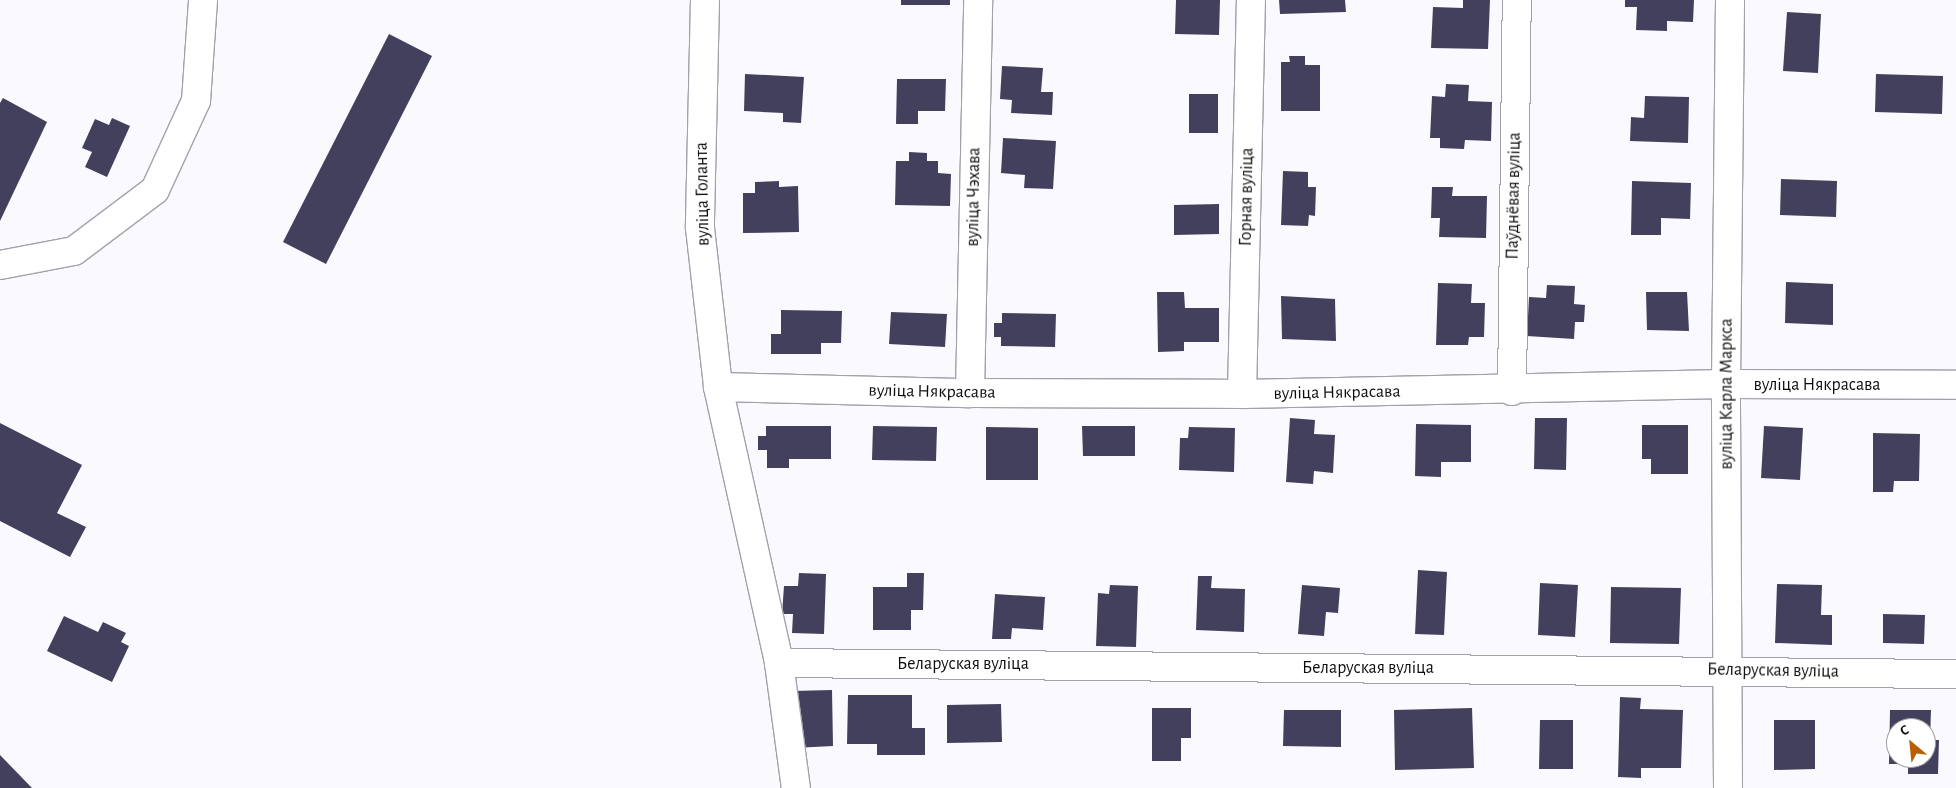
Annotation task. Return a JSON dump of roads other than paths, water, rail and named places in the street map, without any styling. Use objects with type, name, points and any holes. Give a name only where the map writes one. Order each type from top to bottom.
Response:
[{"type":"street","points":[[0,265],[74,251],[155,190],[196,101],[202,0]]},
{"type":"street","name":"вуліца Голанта","points":[[705,0],[700,228],[718,387],[779,663],[796,788]]},
{"type":"street","name":"вуліца Чэхава","points":[[970,393],[978,0]]},
{"type":"street","name":"Горная вуліца","points":[[1242,394],[1251,0]]},
{"type":"street","name":"Паўднёвая вуліца","points":[[1512,391],[1517,0]]},
{"type":"street","name":"вуліца Карла Маркса","points":[[1728,788],[1726,384],[1730,0]]},
{"type":"street","name":"вуліца Някрасава","points":[[718,387],[970,393],[1242,394],[1512,391],[1726,384],[1956,385]]},
{"type":"street","name":"Беларуская вуліца","points":[[779,663],[1727,670],[1956,674]]}]
